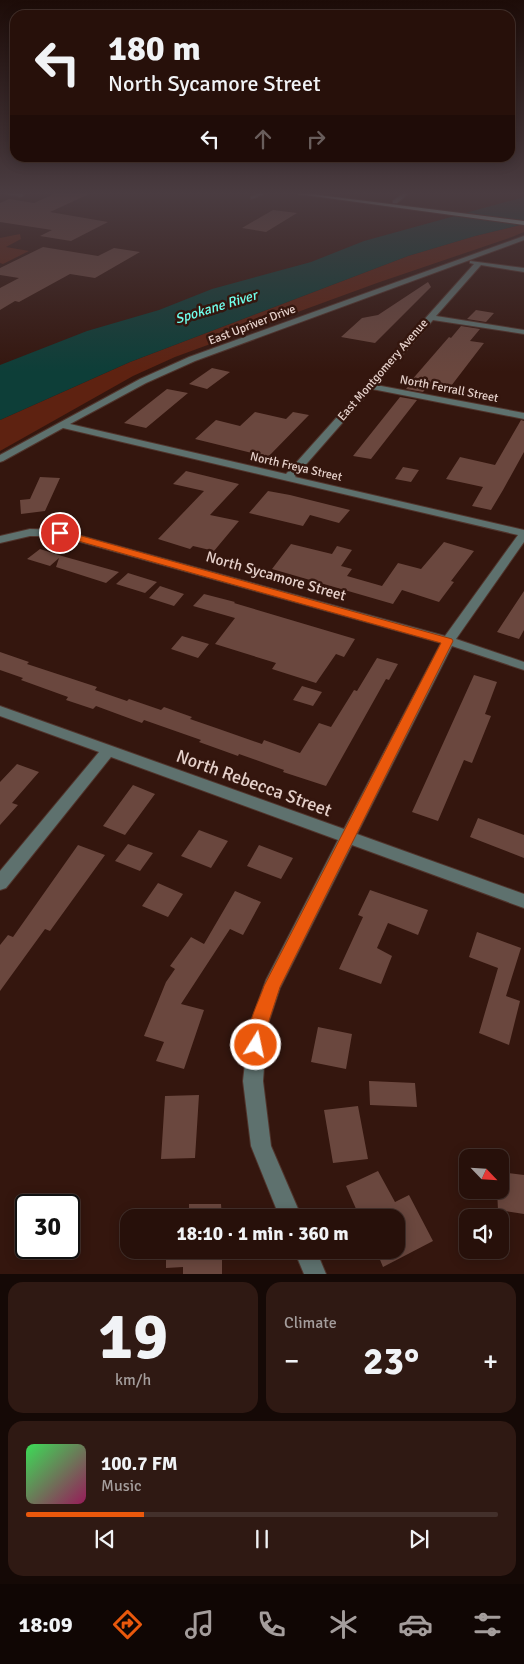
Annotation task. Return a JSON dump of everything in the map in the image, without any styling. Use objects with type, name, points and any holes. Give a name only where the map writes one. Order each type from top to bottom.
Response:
[{"type":"street","name":"East Upriver Drive","points":[[0,459],[143,381],[192,359],[482,253]]},
{"type":"street","points":[[487,253],[489,259],[494,262],[521,269]]},
{"type":"street","points":[[460,261],[521,269]]},
{"type":"street","name":"East Montgomery Avenue","points":[[288,478],[478,263]]},
{"type":"street","points":[[430,317],[524,332]]},
{"type":"street","name":"North Ferrall Street","points":[[370,386],[524,416]]},
{"type":"street","name":"North Freya Street","points":[[61,425],[524,534]]},
{"type":"street","name":"North Sycamore Street","points":[[0,540],[17,534],[39,530],[60,533],[448,641],[524,666]]},
{"type":"street","points":[[287,1209],[261,1146],[253,1081],[258,1027],[272,986],[448,641],[524,534]]},
{"type":"street","name":"North Rebecca Street","points":[[0,711],[524,901]]},
{"type":"street","points":[[0,883],[109,750]]},
{"type":"street","points":[[309,1259],[315,1274]]},
{"type":"shaded area","points":[[0,253],[24,253],[3,264],[0,263]]},
{"type":"shaded area","points":[[417,253],[464,253],[175,357],[133,376],[0,451],[0,420],[130,362]]},
{"type":"water","name":"Spokane River","points":[[333,253],[417,253],[130,362],[0,420],[0,365],[87,331],[159,310],[212,289],[311,262]]},
{"type":"building","points":[[30,253],[82,253],[98,256],[103,253],[137,253],[95,278],[70,274],[19,302],[15,301],[0,310],[0,288],[19,278],[0,275],[0,268]]},
{"type":"building","points":[[428,282],[431,287],[375,343],[341,337],[362,318],[378,315]]},
{"type":"building","points":[[476,310],[494,313],[486,322],[467,319]]},
{"type":"building","points":[[461,326],[480,329],[470,341],[484,343],[448,390],[428,386],[423,392],[406,389],[449,337],[451,338]]},
{"type":"building","points":[[212,368],[230,372],[207,389],[189,384]]},
{"type":"building","points":[[167,389],[188,393],[146,428],[124,423]]},
{"type":"building","points":[[400,397],[417,400],[371,459],[353,456]]},
{"type":"building","points":[[255,412],[286,419],[293,412],[309,415],[268,457],[195,439],[216,420],[240,426]]},
{"type":"building","points":[[521,420],[524,421],[524,452],[503,490],[491,510],[472,506],[483,487],[446,479],[460,457],[495,465]]},
{"type":"building","points":[[403,467],[419,470],[411,482],[395,479]]},
{"type":"building","points":[[186,471],[239,484],[210,515],[239,521],[214,551],[193,546],[190,549],[158,539],[204,491],[173,484]]},
{"type":"building","points":[[40,477],[60,478],[45,511],[21,514],[20,500],[30,499]]},
{"type":"building","points":[[268,491],[350,510],[339,523],[310,515],[303,526],[249,513]]},
{"type":"building","points":[[444,542],[474,551],[451,581],[454,582],[439,602],[402,590],[393,604],[272,569],[291,544],[332,554],[337,546],[352,550],[341,566],[352,569],[347,576],[382,586],[398,563],[421,569]]},
{"type":"building","points":[[40,549],[119,572],[106,583],[56,567],[59,558],[50,566],[27,559]]},
{"type":"building","points":[[128,573],[157,582],[145,593],[116,584]]},
{"type":"building","points":[[160,586],[184,594],[174,606],[149,598]]},
{"type":"building","points":[[524,591],[524,630],[519,639],[497,632]]},
{"type":"building","points":[[204,594],[355,639],[344,657],[336,654],[316,683],[272,669],[276,663],[215,644],[235,618],[193,606]]},
{"type":"building","points":[[182,636],[209,644],[198,658],[171,649]]},
{"type":"building","points":[[0,652],[29,662],[27,664],[97,687],[95,690],[127,701],[129,699],[161,710],[164,707],[192,717],[190,719],[262,744],[264,740],[300,753],[319,723],[331,727],[354,690],[357,691],[377,658],[398,664],[389,680],[386,679],[326,786],[283,772],[284,770],[239,754],[238,756],[199,742],[201,740],[144,720],[142,723],[96,706],[93,709],[66,700],[68,697],[21,680],[23,678],[0,670]]},
{"type":"building","points":[[474,675],[497,682],[485,714],[491,716],[472,763],[464,760],[438,821],[412,812]]},
{"type":"building","points":[[302,686],[322,692],[313,706],[293,700]]},
{"type":"building","points":[[17,764],[39,772],[12,803],[18,805],[0,825],[0,782]]},
{"type":"building","points":[[133,785],[155,794],[125,835],[103,826]]},
{"type":"building","points":[[478,818],[524,835],[524,858],[470,837]]},
{"type":"building","points":[[199,830],[228,841],[211,868],[181,856]]},
{"type":"building","points":[[128,844],[153,853],[140,871],[115,861]]},
{"type":"building","points":[[78,845],[105,855],[50,931],[45,929],[0,991],[0,945],[8,935],[13,937]]},
{"type":"building","points":[[259,845],[293,858],[281,879],[247,866]]},
{"type":"building","points":[[158,883],[183,894],[168,917],[142,906]]},
{"type":"building","points":[[370,890],[428,910],[418,935],[388,923],[377,948],[392,956],[381,984],[339,969],[363,917],[358,915]]},
{"type":"building","points":[[235,891],[261,902],[243,935],[230,929],[181,1004],[204,1010],[184,1069],[156,1061],[164,1042],[144,1036],[166,982],[175,969],[170,966],[191,937],[204,944]]},
{"type":"building","points":[[477,932],[521,948],[506,996],[520,1001],[509,1045],[479,1033],[498,968],[469,957]]},
{"type":"building","points":[[318,1027],[352,1034],[346,1069],[311,1062]]},
{"type":"building","points":[[369,1081],[415,1083],[417,1107],[370,1105]]},
{"type":"building","points":[[199,1095],[195,1158],[161,1159],[165,1096]]},
{"type":"building","points":[[358,1106],[368,1159],[333,1163],[324,1110]]},
{"type":"building","points":[[378,1171],[395,1202],[409,1195],[433,1241],[405,1256],[405,1209],[356,1209],[346,1186]]},
{"type":"building","points":[[509,1173],[524,1175],[524,1214],[509,1212],[509,1209],[498,1209],[497,1199],[509,1199]]},
{"type":"building","points":[[189,1204],[221,1204],[221,1209],[189,1209]]},
{"type":"building","points":[[166,1259],[222,1259],[222,1274],[183,1274],[183,1267],[166,1268]]},
{"type":"building","points":[[380,1259],[398,1259],[383,1267]]},
{"type":"route","points":[[60,533],[448,641],[272,986],[258,1027],[256,1045]]}]
